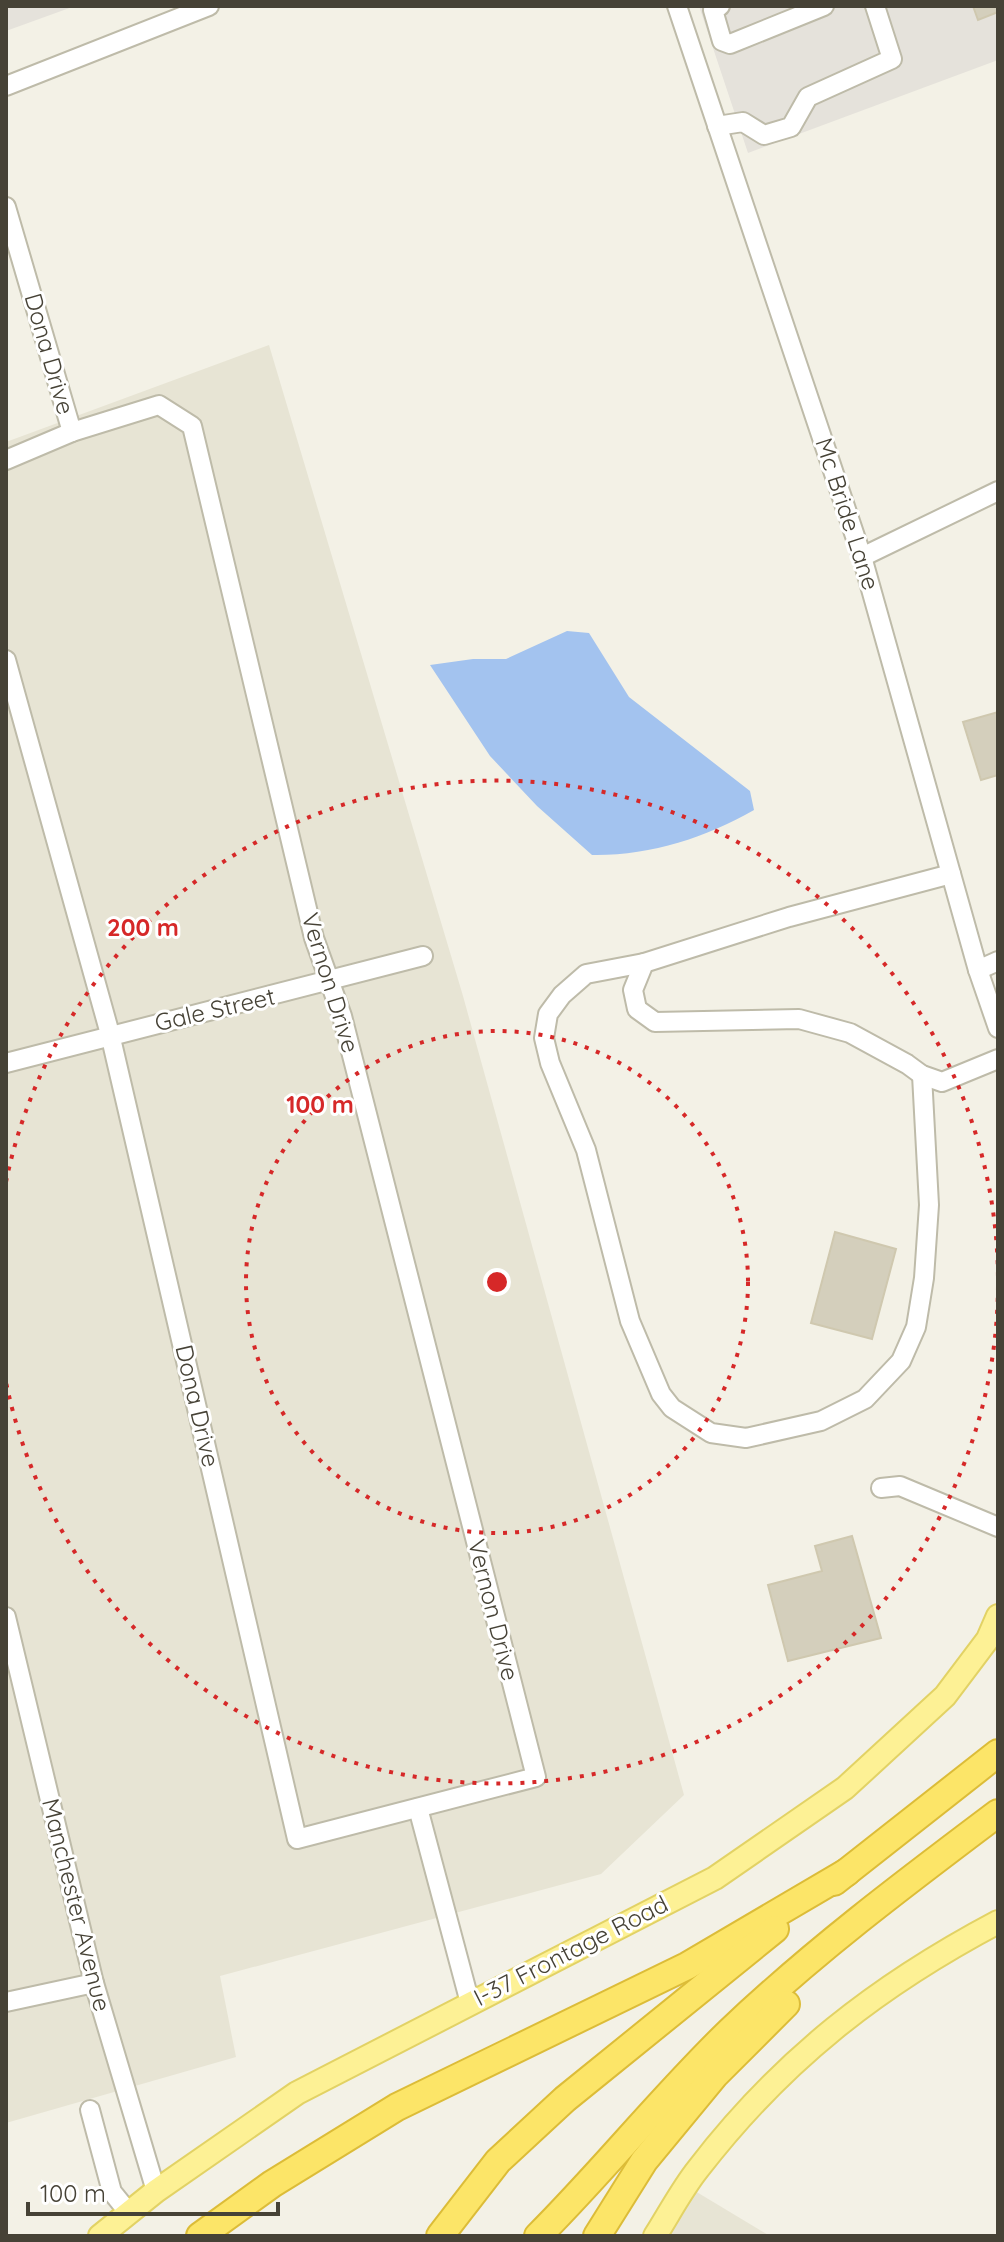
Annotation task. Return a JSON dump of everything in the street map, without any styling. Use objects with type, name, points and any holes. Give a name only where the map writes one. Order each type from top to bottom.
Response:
[{"type":"highway","points":[[442,2232],[498,2161],[565,2099],[998,1753]]},
{"type":"highway","points":[[538,2236],[728,2034],[802,1966],[998,1813]]},
{"type":"highway","points":[[200,2236],[272,2184],[397,2107],[687,1966],[847,1872]]},
{"type":"highway","points":[[597,2236],[644,2161],[715,2075],[844,1949],[872,1909]]},
{"type":"main road","name":"I-37 Frontage Road","points":[[100,2236],[156,2191],[297,2093],[715,1878],[845,1788],[945,1696],[988,1639],[998,1616]]},
{"type":"main road","points":[[663,2233],[696,2170],[774,2081],[844,2018],[907,1974],[998,1922]]},
{"type":"street","points":[[6,86],[209,6]]},
{"type":"street","name":"Mc Bride Lane","points":[[677,6],[862,557],[978,970],[998,1028]]},
{"type":"street","points":[[720,6],[713,10],[722,41],[730,44],[824,6]]},
{"type":"street","points":[[717,126],[743,122],[764,135],[791,127],[808,97],[892,59],[875,6]]},
{"type":"street","points":[[690,44],[719,32]]},
{"type":"street","name":"Dona Drive","points":[[6,207],[72,432],[6,460]]},
{"type":"street","name":"Vernon Drive","points":[[72,432],[159,405],[192,426],[314,938],[342,1016],[536,1777],[418,1808]]},
{"type":"street","points":[[862,557],[998,491]]},
{"type":"street","name":"Dona Drive","points":[[6,660],[110,1034],[297,1839],[418,1808]]},
{"type":"street","points":[[922,1075],[929,1205],[924,1278],[916,1327],[901,1361],[865,1399],[821,1421],[746,1438],[711,1433],[672,1408],[661,1394],[630,1321],[586,1150],[550,1063],[544,1038],[548,1014],[562,995],[586,974],[644,963],[789,917],[951,874]]},
{"type":"street","name":"Gale Street","points":[[6,1063],[423,956]]},
{"type":"street","points":[[978,970],[998,961]]},
{"type":"street","points":[[644,963],[633,990],[637,1009],[655,1022],[799,1019],[850,1033],[922,1075],[942,1082],[998,1059]]},
{"type":"street","points":[[881,1488],[900,1486],[998,1527]]},
{"type":"street","name":"Manchester Avenue","points":[[6,1617],[94,1983],[156,2191]]},
{"type":"street","points":[[418,1808],[470,2003]]},
{"type":"street","points":[[6,2002],[94,1983]]},
{"type":"street","points":[[90,2110],[112,2192],[129,2213]]},
{"type":"shaded area","points":[[6,6],[75,6],[6,31]]},
{"type":"shaded area","points":[[699,6],[998,6],[998,60],[748,153]]},
{"type":"shaded area","points":[[269,345],[463,996],[684,1795],[601,1874],[220,1976],[236,2057],[6,2123],[6,442]]},
{"type":"shaded area","points":[[695,2191],[770,2236],[668,2236]]},
{"type":"water","points":[[567,631],[589,633],[629,697],[750,791],[754,810],[696,837],[655,849],[592,855],[537,806],[490,756],[430,665],[473,659],[506,659]]},
{"type":"building","points":[[973,6],[998,6],[998,12],[978,20]]},
{"type":"building","points":[[998,712],[998,775],[981,780],[963,722]]},
{"type":"building","points":[[835,1232],[896,1249],[872,1339],[811,1323]]},
{"type":"building","points":[[852,1536],[881,1638],[788,1661],[768,1585],[822,1571],[815,1546]]}]
